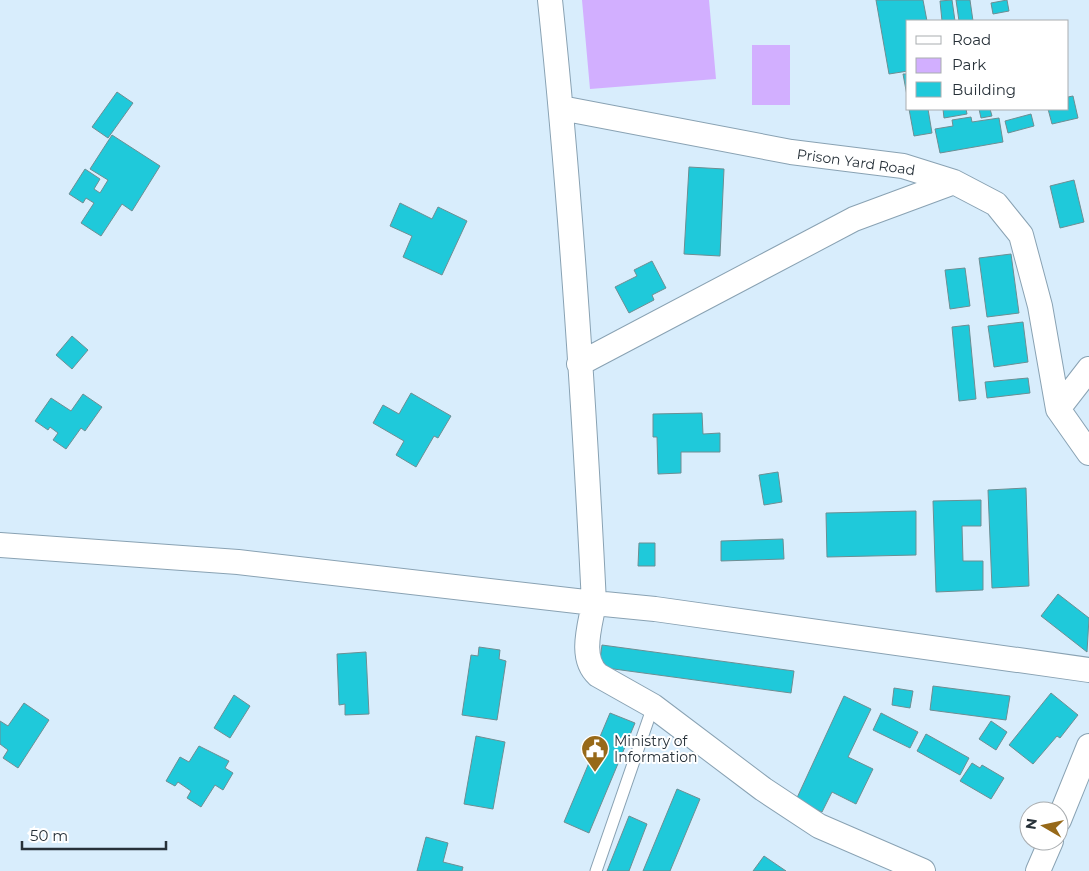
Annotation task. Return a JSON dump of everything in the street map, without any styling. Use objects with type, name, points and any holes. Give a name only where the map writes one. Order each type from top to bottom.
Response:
[{"type":"street","points":[[550,0],[561,108],[594,603],[587,657],[591,669],[606,681],[653,706],[763,788],[819,826],[923,871]]},
{"type":"street","name":"Prison Yard Road","points":[[561,108],[791,152],[903,166],[954,182],[996,204],[1021,235],[1040,306],[1058,409],[1089,453]]},
{"type":"street","points":[[579,364],[854,219],[954,182]]},
{"type":"street","points":[[1058,409],[1089,369]]},
{"type":"street","points":[[0,545],[238,562],[655,609],[1089,670]]},
{"type":"street","points":[[1067,801],[1089,746]]},
{"type":"street","points":[[1038,871],[1047,851]]},
{"type":"lane","points":[[596,871],[653,706]]},
{"type":"green space","points":[[582,0],[709,0],[716,79],[590,89]]},
{"type":"green space","points":[[752,45],[790,45],[790,105],[752,105]]},
{"type":"building","points":[[876,0],[923,0],[927,20],[906,20],[906,71],[889,74]]},
{"type":"building","points":[[952,0],[955,20],[942,20],[940,1]]},
{"type":"building","points":[[956,0],[970,0],[973,20],[959,20]]},
{"type":"building","points":[[1007,0],[1009,11],[993,14],[991,3]]},
{"type":"building","points":[[903,74],[906,74],[906,90]]},
{"type":"building","points":[[117,92],[133,103],[108,138],[92,127]]},
{"type":"building","points":[[1073,96],[1078,118],[1052,124],[1048,110],[1069,110],[1069,97]]},
{"type":"building","points":[[909,110],[928,110],[932,133],[914,136]]},
{"type":"building","points":[[943,110],[966,110],[967,114],[944,118]]},
{"type":"building","points":[[979,110],[990,110],[992,116],[981,118]]},
{"type":"building","points":[[1031,114],[1034,126],[1008,133],[1005,121]]},
{"type":"building","points":[[971,117],[972,122],[999,118],[1003,142],[940,153],[935,129],[953,126],[952,120]]},
{"type":"building","points":[[112,135],[160,166],[132,211],[122,204],[101,236],[81,223],[94,203],[86,198],[83,203],[69,194],[85,169],[100,179],[94,189],[100,193],[108,180],[90,169]]},
{"type":"building","points":[[689,167],[724,169],[720,256],[684,254]]},
{"type":"building","points":[[1074,180],[1084,222],[1060,228],[1050,186]]},
{"type":"building","points":[[400,203],[432,219],[438,207],[467,221],[442,275],[403,257],[412,236],[390,226]]},
{"type":"building","points":[[1011,254],[1019,313],[987,317],[979,258]]},
{"type":"building","points":[[652,261],[666,288],[652,295],[654,300],[629,313],[615,287],[637,276],[634,270]]},
{"type":"building","points":[[965,268],[970,306],[950,309],[945,270]]},
{"type":"building","points":[[1023,322],[1028,362],[994,367],[988,326]]},
{"type":"building","points":[[969,325],[976,399],[959,401],[952,327]]},
{"type":"building","points":[[72,336],[88,350],[72,369],[56,355]]},
{"type":"building","points":[[1028,378],[1030,393],[987,398],[985,382]]},
{"type":"building","points":[[411,393],[451,416],[438,438],[434,436],[416,467],[396,455],[404,441],[373,423],[383,405],[399,414]]},
{"type":"building","points":[[83,394],[102,407],[85,431],[81,428],[66,449],[53,440],[58,433],[50,427],[48,430],[35,421],[51,398],[71,411]]},
{"type":"building","points":[[702,413],[703,434],[720,433],[720,452],[681,452],[681,473],[658,474],[657,437],[653,437],[653,414]]},
{"type":"building","points":[[778,472],[782,502],[764,505],[759,475]]},
{"type":"building","points":[[1026,488],[1029,586],[992,588],[988,490]]},
{"type":"building","points":[[981,500],[981,526],[962,526],[963,561],[983,561],[983,590],[936,592],[933,501]]},
{"type":"building","points":[[916,511],[916,555],[827,557],[826,513]]},
{"type":"building","points":[[783,539],[784,559],[721,561],[721,541]]},
{"type":"building","points":[[639,543],[655,543],[655,566],[638,566]]},
{"type":"building","points":[[1058,594],[1089,618],[1087,652],[1041,616]]},
{"type":"building","points":[[602,645],[794,671],[791,693],[599,667]]},
{"type":"building","points":[[479,647],[500,650],[499,659],[506,661],[497,720],[462,715],[471,655],[478,656]]},
{"type":"building","points":[[366,652],[369,714],[345,715],[345,704],[339,705],[337,654]]},
{"type":"building","points":[[933,686],[1010,696],[1006,720],[930,710]]},
{"type":"building","points":[[894,688],[913,691],[910,708],[892,705]]},
{"type":"building","points":[[1051,693],[1078,715],[1060,738],[1057,736],[1033,764],[1009,745]]},
{"type":"building","points":[[234,695],[250,706],[230,738],[214,728]]},
{"type":"building","points":[[844,696],[871,709],[848,757],[873,769],[856,804],[832,792],[822,812],[796,800]]},
{"type":"building","points":[[24,703],[49,720],[18,768],[3,758],[8,750],[0,744],[0,721],[8,726]]},
{"type":"building","points":[[610,713],[635,723],[589,833],[564,822]]},
{"type":"building","points":[[881,713],[918,732],[910,748],[873,730]]},
{"type":"building","points":[[991,721],[1007,732],[996,750],[979,739]]},
{"type":"building","points":[[926,734],[969,758],[960,775],[917,751]]},
{"type":"building","points":[[476,736],[505,742],[493,809],[464,804]]},
{"type":"building","points":[[199,746],[229,761],[225,768],[233,773],[223,790],[215,785],[201,807],[187,798],[191,791],[178,782],[175,786],[166,781],[180,757],[189,762]]},
{"type":"building","points":[[972,763],[980,768],[982,765],[1004,778],[991,799],[960,781]]},
{"type":"building","points":[[677,789],[700,799],[670,871],[643,871]]},
{"type":"building","points":[[629,816],[647,824],[629,871],[607,871]]},
{"type":"building","points":[[426,837],[448,843],[443,862],[463,867],[462,871],[417,871]]},
{"type":"building","points":[[764,856],[786,871],[753,871]]},
{"type":"place","name":"Ministry of Information","points":[[595,773]]}]
